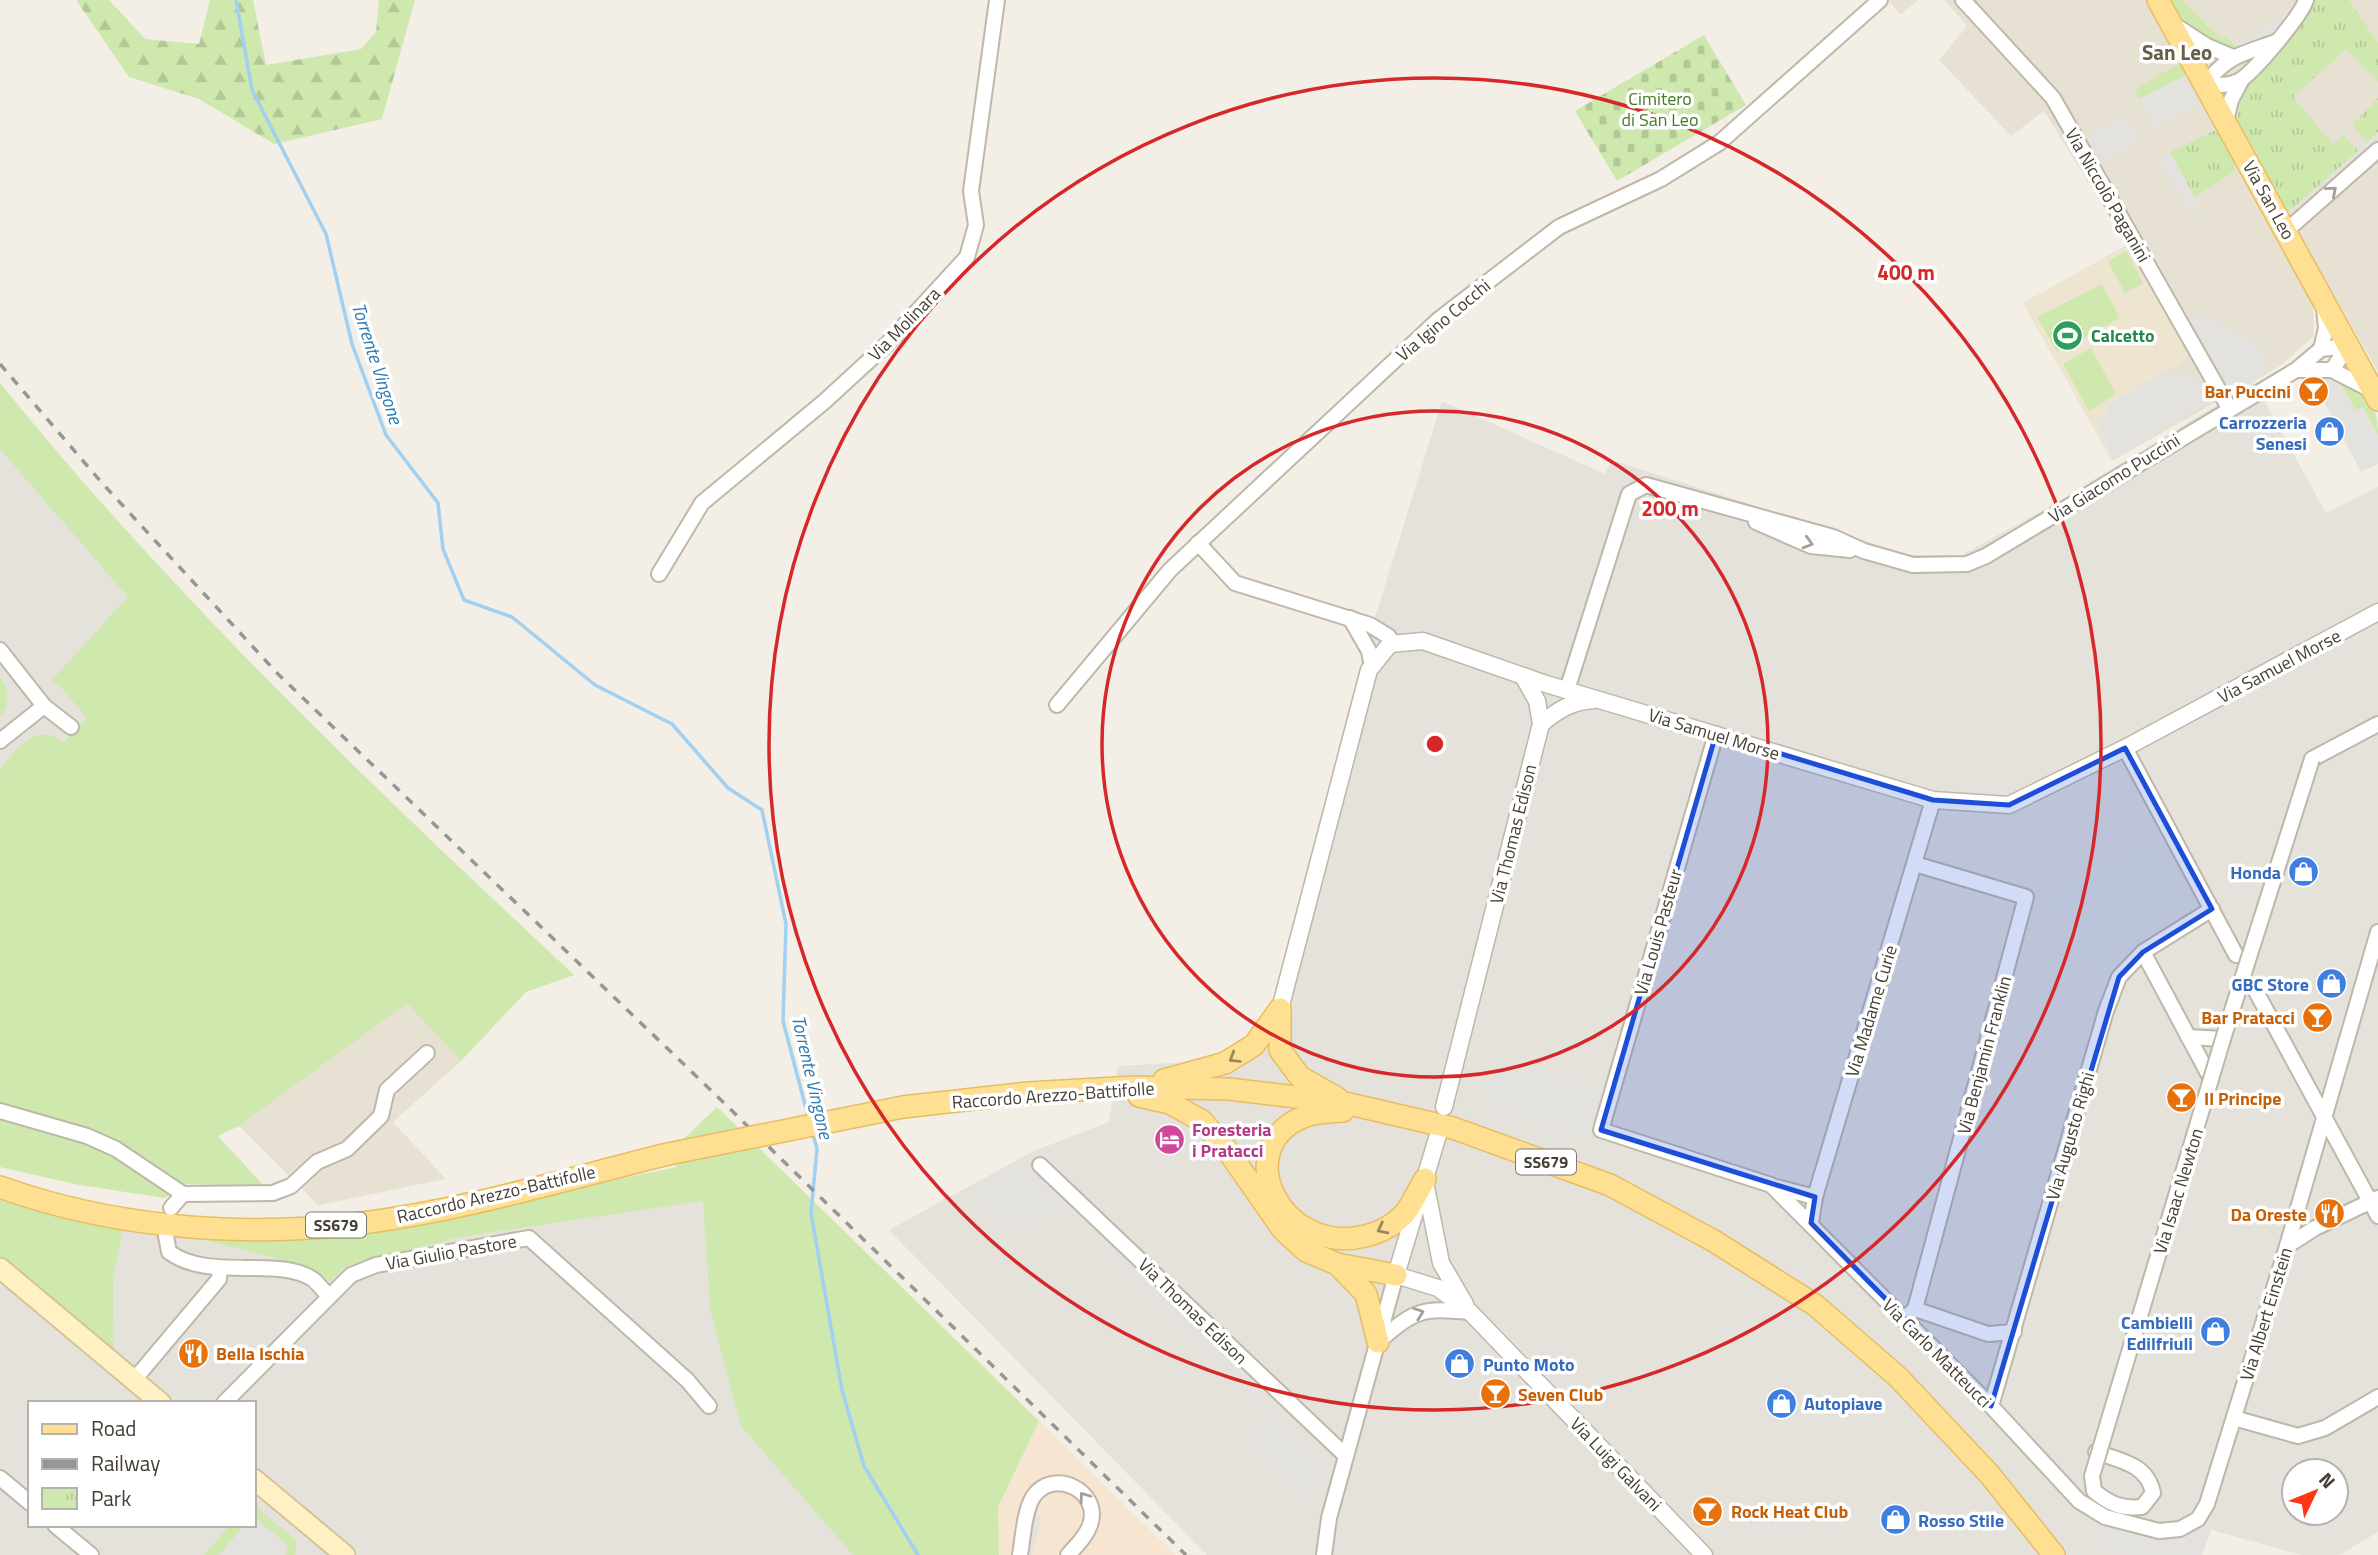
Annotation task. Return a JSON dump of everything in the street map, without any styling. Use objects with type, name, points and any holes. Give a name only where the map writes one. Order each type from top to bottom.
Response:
[{"type":"main road","name":"Via San Leo","points":[[2158,0],[2376,396]]},
{"type":"main road","points":[[1134,1087],[1225,1063],[1254,1045],[1280,1009]]},
{"type":"main road","points":[[1280,1009],[1280,1050],[1300,1077],[1355,1105]]},
{"type":"main road","name":"Raccordo Arezzo-Battifolle","points":[[0,1187],[71,1208],[125,1218],[244,1230],[347,1225],[470,1203],[668,1154],[903,1107],[1028,1093],[1134,1087],[1229,1089],[1355,1105],[1454,1128],[1610,1185],[1714,1241],[1815,1305],[1898,1377],[1990,1475],[2054,1555]]},
{"type":"main road","points":[[1110,1090],[1170,1103],[1202,1121],[1228,1151],[1293,1241],[1306,1251],[1337,1264],[1392,1274]]},
{"type":"main road","points":[[1355,1105],[1306,1116],[1283,1130],[1274,1142],[1269,1158],[1270,1188],[1287,1216],[1316,1245],[1392,1274]]},
{"type":"main road","points":[[1287,1216],[1309,1232],[1329,1238],[1352,1240],[1391,1226],[1406,1211],[1425,1179]]},
{"type":"main road","points":[[1337,1264],[1366,1294],[1378,1342]]},
{"type":"main road","points":[[0,1268],[159,1401]]},
{"type":"main road","points":[[256,1481],[345,1555]]},
{"type":"street","name":"Via Molinara","points":[[659,574],[702,503],[816,410],[879,352],[967,257],[976,225],[971,191],[997,0]]},
{"type":"street","name":"Via Igino Cocchi","points":[[1057,705],[1170,569],[1438,320],[1559,227],[1661,179],[1718,143],[1880,0]]},
{"type":"street","name":"Via Niccolò Paganini","points":[[1963,0],[2053,98],[2229,408]]},
{"type":"street","points":[[2226,121],[2231,100],[2242,79],[2296,22],[2306,0]]},
{"type":"street","points":[[2172,23],[2207,46],[2233,57]]},
{"type":"street","points":[[2242,79],[2226,86],[2206,85],[2217,67],[2233,57],[2278,41]]},
{"type":"street","points":[[2286,231],[2378,150]]},
{"type":"street","points":[[2321,349],[2326,328],[2324,302]]},
{"type":"street","points":[[2296,370],[2321,349],[2348,346]]},
{"type":"street","points":[[2348,346],[2332,370],[2376,396]]},
{"type":"street","name":"Via Giacomo Puccini","points":[[1557,687],[1629,494],[1646,485],[1723,506],[1811,545],[1864,551],[1913,565],[1967,564],[2048,519],[2296,370],[2332,370]]},
{"type":"street","points":[[1198,543],[1235,583],[1423,641]]},
{"type":"street","name":"Via Samuel Morse","points":[[1389,648],[1423,641],[1557,687],[1933,800],[2009,804],[2125,748],[2378,612]]},
{"type":"street","points":[[1350,618],[1389,648]]},
{"type":"street","points":[[1280,1009],[1371,667],[1369,650],[1350,618]]},
{"type":"street","points":[[1370,625],[1388,636],[1389,648],[1371,667]]},
{"type":"street","points":[[0,650],[44,706],[71,727]]},
{"type":"street","points":[[1523,676],[1537,701],[1541,724]]},
{"type":"street","points":[[1537,701],[1557,687],[1560,708]]},
{"type":"street","points":[[1541,724],[1560,708],[1581,701],[1600,700]]},
{"type":"street","points":[[0,741],[44,706]]},
{"type":"street","name":"Via Thomas Edison","points":[[1444,1107],[1541,724]]},
{"type":"street","name":"Via Isaac Newton","points":[[2096,1452],[2110,1458],[2141,1468],[2151,1481],[2153,1493],[2142,1507],[2128,1508],[2111,1504],[2094,1491],[2092,1476],[2211,1079],[2312,759],[2378,724]]},
{"type":"street","name":"Via Louis Pasteur","points":[[1601,1130],[1716,734]]},
{"type":"street","points":[[2125,748],[2236,955]]},
{"type":"street","name":"Via Madame Curie","points":[[1811,1223],[1815,1197],[1933,800]]},
{"type":"street","name":"Via Benjamin Franklin","points":[[1915,864],[2026,897],[1915,1309]]},
{"type":"street","name":"Via Augusto Righi","points":[[1991,1406],[2106,1011],[2119,977],[2143,952],[2212,909]]},
{"type":"street","name":"Via Albert Einstein","points":[[2105,1517],[2159,1531],[2180,1529],[2198,1519],[2207,1504],[2287,1246],[2378,932]]},
{"type":"street","points":[[2143,952],[2211,1079]]},
{"type":"street","points":[[2253,986],[2374,1200],[2378,1216]]},
{"type":"street","points":[[2188,1037],[2224,1039]]},
{"type":"street","points":[[0,1111],[87,1136],[116,1149],[183,1194],[273,1193],[291,1186],[317,1162],[347,1149],[381,1116],[387,1090],[426,1053]]},
{"type":"street","name":"Via Carlo Matteucci","points":[[1601,1130],[1815,1197]]},
{"type":"street","points":[[1324,1555],[1329,1518],[1378,1342],[1392,1274],[1438,1135]]},
{"type":"street","name":"Via Thomas Edison","points":[[1040,1165],[1346,1456]]},
{"type":"street","name":"Via Luigi Galvani","points":[[1425,1179],[1429,1214],[1441,1264],[1470,1312]]},
{"type":"street","name":"Via Carlo Matteucci","points":[[1771,1185],[1991,1406],[2079,1501],[2105,1517]]},
{"type":"street","points":[[171,1208],[183,1194]]},
{"type":"street","points":[[2287,1246],[2315,1228],[2374,1200]]},
{"type":"street","points":[[166,1236],[169,1252],[178,1259],[220,1268],[298,1273],[314,1281],[329,1296]]},
{"type":"street","name":"Via Giulio Pastore","points":[[226,1401],[351,1275],[376,1265],[529,1238],[687,1380],[709,1406]]},
{"type":"street","points":[[134,1380],[219,1279],[220,1268]]},
{"type":"street","name":"Via Luigi Galvani","points":[[1392,1274],[1438,1288],[1470,1312],[1704,1555]]},
{"type":"street","points":[[1378,1342],[1405,1318],[1430,1308],[1470,1312]]},
{"type":"street","points":[[1903,1320],[1915,1309],[1988,1334],[2014,1332]]},
{"type":"street","points":[[2234,1418],[2298,1436],[2325,1428],[2378,1397]]},
{"type":"street","points":[[0,1478],[28,1501]]},
{"type":"street","points":[[1020,1555],[1033,1498],[1041,1489],[1064,1482],[1076,1487],[1086,1497],[1091,1508],[1091,1523],[1068,1555]]},
{"type":"street","points":[[57,1527],[91,1555]]},
{"type":"highlighted area","points":[[1716,734],[1933,800],[2009,805],[2125,748],[2212,909],[2143,952],[2119,977],[1991,1406],[1811,1223],[1815,1197],[1601,1130]]},
{"type":"shaded area","points":[[1888,0],[1919,0],[1900,15]]},
{"type":"shaded area","points":[[1944,0],[2378,0],[2378,372],[2335,296],[2313,309],[2314,336],[2280,366],[2112,461],[2023,303],[2127,245],[2044,111],[2011,136],[1939,60],[1967,26]]},
{"type":"shaded area","points":[[2288,13],[2296,22],[2244,54],[2233,44]]},
{"type":"shaded area","points":[[2186,75],[2201,104],[2155,128],[2140,99]]},
{"type":"shaded area","points":[[2126,114],[2141,142],[2105,162],[2088,134]]},
{"type":"shaded area","points":[[2378,132],[2378,150],[2298,220],[2292,211]]},
{"type":"shaded area","points":[[2170,152],[2201,209],[2190,215],[2158,158]]},
{"type":"shaded area","points":[[2127,246],[2189,355],[2169,370],[2107,404],[2110,411],[2095,422],[2114,458],[2112,461],[2023,303]]},
{"type":"shaded area","points":[[2200,313],[2263,348],[2262,360],[2268,373],[2235,393],[2226,386],[2193,330],[2181,323]]},
{"type":"shaded area","points":[[2188,369],[2208,401],[2114,458],[2095,422],[2110,411],[2107,404],[2169,370],[2173,377]]},
{"type":"shaded area","points":[[2315,375],[2337,378],[2355,410],[2363,408],[2378,435],[2378,464],[2361,472],[2322,398],[2327,396]]},
{"type":"shaded area","points":[[2254,382],[2326,513],[2378,487],[2378,1532],[2339,1555],[2302,1555],[2211,1530],[2202,1555],[1207,1555],[889,1230],[1034,1151],[1109,1122],[1118,1066],[1210,1061],[1253,1036],[1270,1010],[1358,673],[1442,401],[1605,474],[1612,460],[1909,555],[1962,555],[2061,500]]},
{"type":"shaded area","points":[[0,383],[76,477],[189,598],[87,718],[0,799]]},
{"type":"shaded area","points":[[2167,826],[2212,909],[2143,952],[2106,1011],[2042,893]]},
{"type":"shaded area","points":[[407,1002],[461,1061],[393,1122],[446,1179],[318,1205],[239,1126]]},
{"type":"shaded area","points":[[1497,1057],[1610,1092],[1599,1141],[1484,1105]]},
{"type":"shaded area","points":[[1041,1155],[1087,1198],[1010,1230],[967,1191]]},
{"type":"shaded area","points":[[703,1201],[710,1309],[853,1555],[358,1555],[256,1470],[256,1401],[174,1401],[114,1350],[113,1281],[123,1228],[197,1238],[302,1265],[330,1282],[346,1266],[461,1237]]},
{"type":"shaded area","points":[[1112,1234],[1166,1285],[1153,1296],[1101,1245]]},
{"type":"shaded area","points":[[0,1268],[159,1401],[28,1401],[28,1527],[256,1527],[256,1481],[345,1555],[0,1555]]},
{"type":"shaded area","points":[[1175,1293],[1283,1397],[1270,1410],[1161,1307]]},
{"type":"shaded area","points":[[1273,1414],[1320,1460],[1324,1482],[1311,1507],[1247,1444]]},
{"type":"shaded area","points":[[1039,1421],[1176,1555],[999,1555],[998,1507]]},
{"type":"shaded area","points":[[1034,1512],[1042,1519],[1032,1555],[1025,1555]]},
{"type":"shaded area","points":[[2100,1520],[2159,1536],[2198,1524],[2209,1528],[2200,1555],[2117,1555],[2093,1529]]},
{"type":"shaded area","points":[[256,1523],[284,1546],[283,1555],[223,1555],[246,1527],[256,1527]]},
{"type":"green space","points":[[76,0],[109,0],[145,39],[199,44],[210,0],[253,0],[266,65],[361,49],[376,32],[379,0],[415,0],[382,119],[274,144],[199,99],[129,77]]},
{"type":"green space","points":[[2169,0],[2182,0],[2221,39],[2226,37],[2240,50],[2218,45],[2199,34],[2182,18]]},
{"type":"green space","points":[[2312,0],[2349,0],[2378,43],[2378,82],[2346,49],[2293,97],[2333,144],[2343,135],[2358,151],[2288,212],[2237,119],[2245,81],[2300,25]]},
{"type":"green space","name":"Cimitero di San Leo","points":[[1704,35],[1746,105],[1617,181],[1575,111]]},
{"type":"green space","points":[[2180,63],[2186,75],[2140,99],[2135,89]]},
{"type":"green space","points":[[2378,98],[2378,132],[2367,143],[2352,125]]},
{"type":"green space","points":[[2216,130],[2234,162],[2235,171],[2195,197],[2170,152]]},
{"type":"green space","points":[[2126,251],[2143,283],[2125,293],[2108,261]]},
{"type":"green space","name":"Calcetto","points":[[2102,284],[2120,318],[2057,352],[2037,317]]},
{"type":"green space","points":[[2091,348],[2116,394],[2089,411],[2063,364]]},
{"type":"green space","points":[[2337,378],[2368,399],[2376,414],[2378,435],[2363,408],[2355,410]]},
{"type":"green space","points":[[0,383],[66,462],[205,615],[350,762],[574,975],[526,992],[461,1061],[407,1003],[239,1126],[218,1136],[264,1186],[184,1184],[165,1198],[79,1185],[0,1167],[0,769],[28,740],[44,735],[53,736],[63,742],[87,718],[52,680],[128,597],[0,449]]},
{"type":"green space","points":[[0,677],[7,697],[0,716]]},
{"type":"green space","points":[[717,1107],[1039,1421],[998,1507],[999,1555],[853,1555],[741,1426],[710,1309],[703,1201],[461,1237],[346,1266],[330,1282],[302,1265],[197,1238],[330,1234],[412,1222],[677,1167],[668,1154]]},
{"type":"green space","points":[[0,1196],[123,1228],[113,1281],[114,1350],[0,1256]]},
{"type":"green space","points":[[256,1502],[263,1513],[296,1540],[295,1555],[286,1555],[288,1545],[256,1519]]},
{"type":"green space","points":[[228,1527],[242,1527],[219,1555],[204,1555]]},
{"type":"waterway","name":"Torrente Vingone","points":[[236,0],[252,90],[326,234],[352,344],[386,435],[438,503],[443,549],[464,600],[512,617],[595,685],[672,724],[728,788],[762,810],[786,924],[783,1021],[809,1120]]},
{"type":"waterway","name":"Torrente Vingone","points":[[813,1134],[817,1149],[811,1213],[842,1390],[864,1466],[918,1555]]},
{"type":"railway","points":[[0,364],[102,483],[278,674],[722,1101],[1186,1555]]},
{"type":"place","name":"Calcetto","points":[[2068,335]]},
{"type":"place","name":"Bar Puccini","points":[[2314,391]]},
{"type":"place","name":"Carrozzeria Senesi","points":[[2330,432]]},
{"type":"place","name":"Honda","points":[[2304,872]]},
{"type":"place","name":"GBC Store","points":[[2332,984]]},
{"type":"place","name":"Bar Pratacci","points":[[2318,1017]]},
{"type":"place","name":"Il Principe","points":[[2181,1098]]},
{"type":"place","name":"Foresteria i Pratacci","points":[[1169,1139]]},
{"type":"place","name":"Da Oreste","points":[[2330,1214]]},
{"type":"place","name":"Cambielli Edilfriuli","points":[[2216,1332]]},
{"type":"place","name":"Bella Ischia","points":[[193,1353]]},
{"type":"place","name":"Punto Moto","points":[[1460,1364]]},
{"type":"place","name":"Seven Club","points":[[1495,1394]]},
{"type":"place","name":"Autopiave","points":[[1781,1403]]},
{"type":"place","name":"Rock Heat Club","points":[[1708,1511]]},
{"type":"place","name":"Rosso Stile","points":[[1895,1520]]},
{"type":"district","name":"San Leo","points":[[2177,52]]}]
